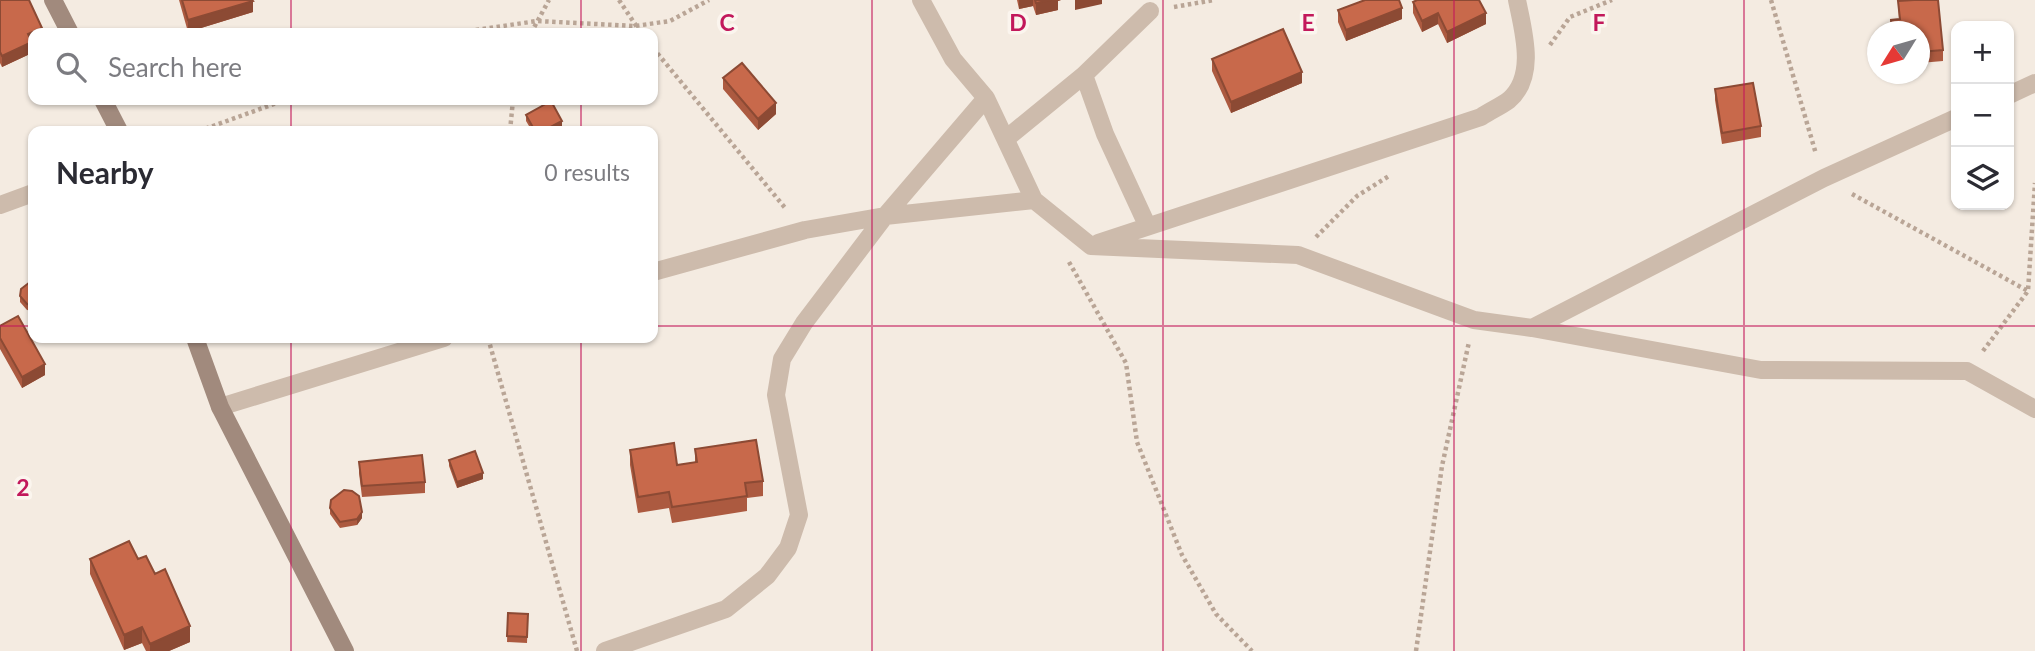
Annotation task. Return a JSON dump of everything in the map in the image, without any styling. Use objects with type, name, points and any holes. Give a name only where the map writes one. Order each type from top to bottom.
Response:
[{"type":"street","points":[[53,0],[67,28]]},
{"type":"street","points":[[920,0],[953,59],[986,97],[1034,200],[1091,246],[1298,255],[1474,320],[1761,370],[1967,372],[2035,410]]},
{"type":"street","points":[[1091,246],[1147,225],[1480,117],[1511,99],[1525,66],[1525,41],[1517,0]]},
{"type":"street","points":[[1007,138],[1084,75],[1150,11]]},
{"type":"street","points":[[1084,75],[1105,134],[1147,225]]},
{"type":"street","points":[[2014,93],[2035,83]]},
{"type":"street","points":[[605,651],[726,609],[766,576],[788,548],[799,515],[776,395],[782,359],[804,323],[886,216],[986,97]]},
{"type":"street","points":[[106,105],[116,126]]},
{"type":"street","points":[[1532,328],[1824,178],[1951,120]]},
{"type":"street","points":[[0,205],[28,195]]},
{"type":"street","points":[[658,271],[805,230],[886,216],[1034,200]]},
{"type":"street","points":[[197,343],[220,407],[345,651]]},
{"type":"street","points":[[220,407],[428,343]]},
{"type":"path","points":[[534,28],[549,0]]},
{"type":"path","points":[[620,0],[635,26]]},
{"type":"path","points":[[490,28],[537,21],[635,26],[670,21],[709,0]]},
{"type":"path","points":[[1150,11],[1214,0]]},
{"type":"path","points":[[1548,48],[1570,17],[1612,0]]},
{"type":"path","points":[[658,54],[805,230]]},
{"type":"path","points":[[213,126],[271,105]]},
{"type":"path","points":[[510,126],[513,105]]},
{"type":"path","points":[[1298,255],[1357,196],[1391,174]]},
{"type":"path","points":[[1967,372],[2028,291],[2032,192],[2035,183]]},
{"type":"path","points":[[1067,258],[1126,363],[1137,442],[1182,555],[1216,614],[1252,651]]},
{"type":"path","points":[[1416,651],[1442,466],[1474,320]]},
{"type":"path","points":[[489,343],[577,651]]},
{"type":"building","points":[[0,0],[29,0],[42,28],[28,28],[28,44],[2,56]]},
{"type":"building","points":[[182,0],[252,0],[253,1],[188,20]]},
{"type":"building","points":[[1365,0],[1399,0],[1402,8],[1346,30],[1338,10]]},
{"type":"building","points":[[1479,0],[1486,13],[1447,32],[1438,13],[1422,21],[1413,2]]},
{"type":"building","points":[[1938,0],[1943,50],[1930,51],[1930,21],[1891,21],[1900,19],[1898,1]]},
{"type":"building","points":[[1283,29],[1302,72],[1231,102],[1212,59]]},
{"type":"building","points":[[742,63],[776,103],[758,119],[723,78]]},
{"type":"building","points":[[1753,83],[1761,126],[1722,133],[1715,89]]},
{"type":"building","points":[[544,105],[553,105],[562,121],[552,126],[532,126],[526,115]]},
{"type":"building","points":[[28,284],[28,304],[20,296],[21,289]]},
{"type":"building","points":[[18,316],[28,334],[28,343],[33,343],[45,364],[22,377],[0,338],[0,326]]},
{"type":"building","points":[[756,440],[763,481],[745,483],[747,496],[672,507],[669,492],[638,497],[630,450],[674,443],[677,465],[697,462],[695,449]]},
{"type":"building","points":[[475,451],[483,473],[457,482],[449,460]]},
{"type":"building","points":[[422,455],[425,482],[362,486],[359,462]]},
{"type":"building","points":[[344,490],[359,496],[362,512],[357,519],[340,522],[330,508],[331,500]]},
{"type":"building","points":[[129,541],[138,559],[146,556],[155,574],[165,569],[190,626],[150,644],[142,627],[124,635],[90,559]]},
{"type":"building","points":[[508,613],[528,614],[527,637],[507,636]]}]
